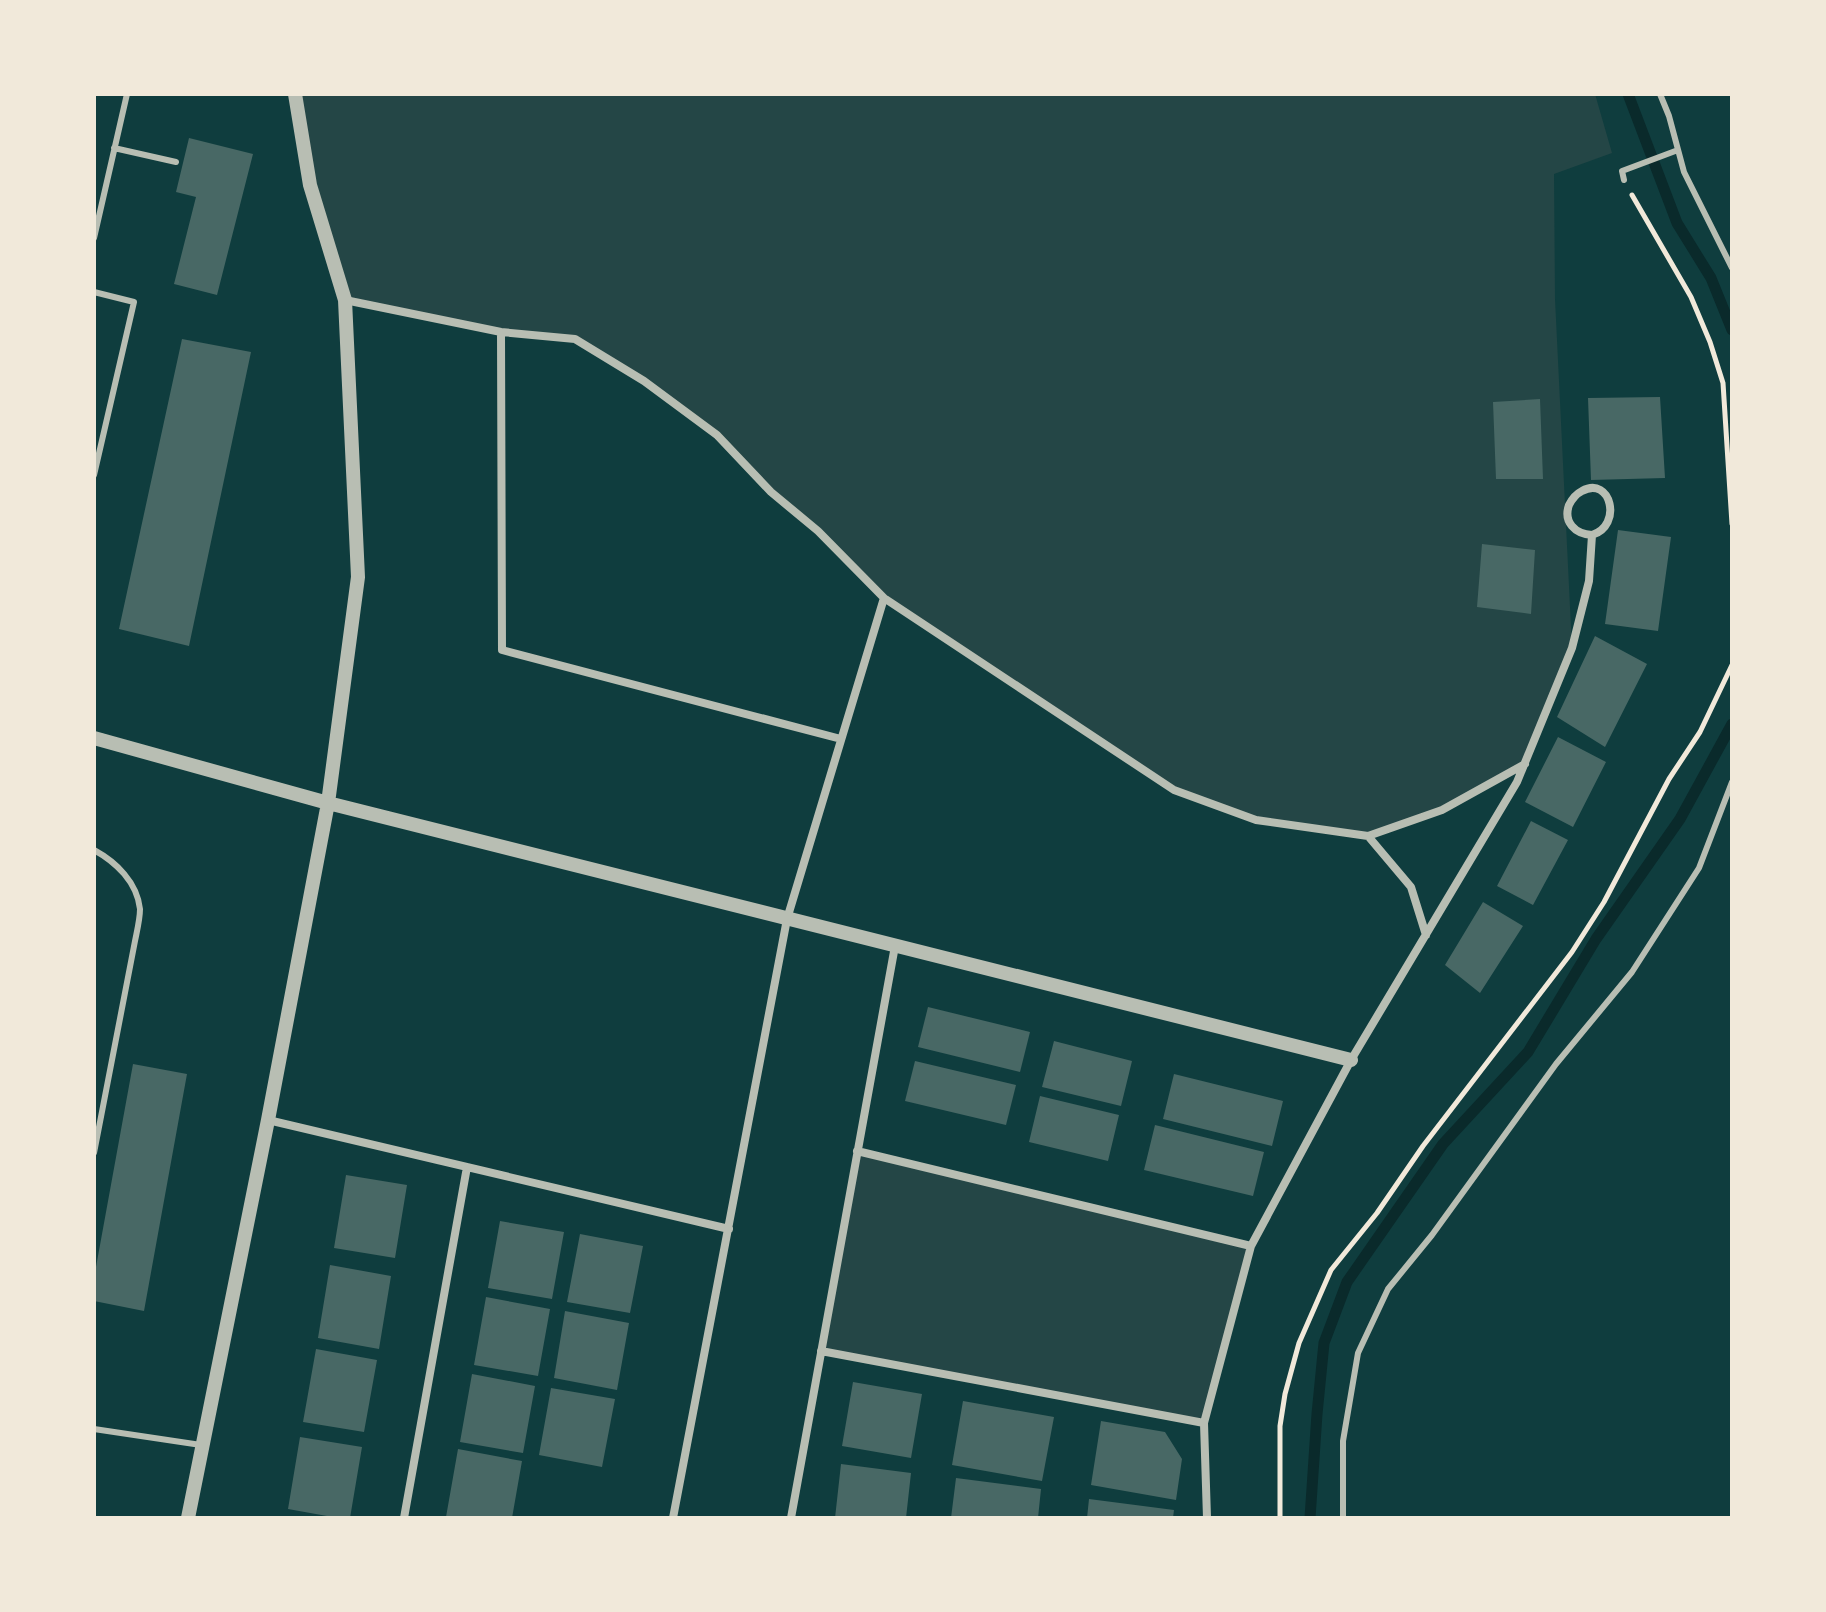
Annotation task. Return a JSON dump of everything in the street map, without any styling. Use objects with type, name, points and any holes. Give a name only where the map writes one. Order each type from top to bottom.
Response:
[{"type":"street","points":[[188,1518],[328,803],[358,577],[345,300],[310,185],[295,94]]},
{"type":"street","points":[[345,300],[501,332],[575,339],[644,381],[717,435],[771,492],[818,531],[884,598],[1174,790],[1256,820],[1368,836],[1442,810],[1525,764]]},
{"type":"street","points":[[501,332],[502,650],[841,739]]},
{"type":"street","points":[[1590,488],[1601,490],[1606,495],[1611,509],[1603,530],[1592,535],[1578,532],[1572,527],[1567,513],[1572,499],[1590,488]]},
{"type":"street","points":[[1207,1518],[1204,1423],[1251,1246],[1351,1060],[1517,782],[1572,648],[1589,581],[1592,535]]},
{"type":"street","points":[[673,1518],[787,919],[884,598]]},
{"type":"street","points":[[94,738],[328,803],[1351,1060]]},
{"type":"street","points":[[1368,836],[1411,887],[1426,935]]},
{"type":"street","points":[[791,1518],[895,946]]},
{"type":"street","points":[[268,1120],[729,1229]]},
{"type":"street","points":[[857,1151],[1251,1246]]},
{"type":"street","points":[[404,1518],[467,1167]]},
{"type":"street","points":[[821,1351],[1204,1423]]},
{"type":"lane","points":[[94,238],[127,94]]},
{"type":"lane","points":[[1660,94],[1684,172],[1732,268]]},
{"type":"lane","points":[[114,148],[176,162]]},
{"type":"lane","points":[[1624,180],[1622,171],[1678,150]]},
{"type":"lane","points":[[94,292],[134,302],[94,475]]},
{"type":"lane","points":[[1343,1518],[1343,1441],[1358,1353],[1388,1289],[1432,1235],[1556,1064],[1632,972],[1699,868],[1732,782]]},
{"type":"lane","points":[[94,850],[125,875],[140,909],[94,1153]]},
{"type":"lane","points":[[94,1429],[202,1445]]},
{"type":"path","points":[[1624,180],[1691,297],[1723,383],[1732,524]]},
{"type":"path","points":[[1280,1518],[1280,1426],[1285,1394],[1299,1343],[1331,1270],[1572,952],[1604,902],[1669,779],[1700,732],[1732,665]]},
{"type":"shaded area","points":[[295,94],[1595,94],[1612,153],[1554,174],[1555,299],[1572,648],[1525,764],[1442,810],[1368,836],[1256,820],[1174,790],[884,598],[717,435],[644,381],[575,339],[501,332],[345,300]]},
{"type":"shaded area","points":[[857,1151],[1251,1246],[1204,1423],[821,1351]]},
{"type":"building","points":[[189,138],[253,154],[217,295],[174,284],[196,197],[176,192]]},
{"type":"building","points":[[182,339],[251,352],[189,646],[119,629]]},
{"type":"building","points":[[1660,397],[1665,478],[1591,480],[1588,398]]},
{"type":"building","points":[[1540,399],[1543,479],[1496,479],[1493,402]]},
{"type":"building","points":[[1618,530],[1671,537],[1658,631],[1605,624]]},
{"type":"building","points":[[1482,544],[1535,550],[1531,614],[1477,607]]},
{"type":"building","points":[[1595,636],[1647,664],[1605,747],[1557,717]]},
{"type":"building","points":[[1558,737],[1606,762],[1573,827],[1525,802]]},
{"type":"building","points":[[1531,821],[1568,840],[1533,905],[1497,886]]},
{"type":"building","points":[[1483,902],[1523,926],[1480,993],[1445,965]]},
{"type":"building","points":[[928,1007],[1030,1032],[1020,1072],[918,1047]]},
{"type":"building","points":[[1054,1041],[1132,1061],[1121,1106],[1042,1087]]},
{"type":"building","points":[[915,1061],[1016,1085],[1006,1125],[905,1101]]},
{"type":"building","points":[[133,1064],[187,1074],[144,1311],[94,1301],[94,1278]]},
{"type":"building","points":[[1174,1074],[1283,1101],[1272,1146],[1163,1119]]},
{"type":"building","points":[[1040,1096],[1119,1115],[1108,1161],[1029,1142]]},
{"type":"building","points":[[1155,1125],[1264,1152],[1253,1196],[1144,1170]]},
{"type":"building","points":[[346,1175],[407,1185],[395,1258],[334,1248]]},
{"type":"building","points":[[500,1221],[564,1232],[552,1299],[488,1288]]},
{"type":"building","points":[[580,1234],[643,1246],[630,1313],[567,1302]]},
{"type":"building","points":[[330,1265],[391,1276],[379,1349],[318,1338]]},
{"type":"building","points":[[486,1297],[550,1309],[538,1376],[474,1365]]},
{"type":"building","points":[[565,1311],[629,1323],[617,1390],[554,1378]]},
{"type":"building","points":[[316,1349],[377,1360],[364,1432],[303,1422]]},
{"type":"building","points":[[472,1374],[535,1386],[523,1453],[460,1442]]},
{"type":"building","points":[[853,1382],[922,1394],[911,1458],[842,1446]]},
{"type":"building","points":[[551,1388],[615,1399],[602,1467],[539,1455]]},
{"type":"building","points":[[963,1401],[1054,1417],[1042,1481],[952,1465]]},
{"type":"building","points":[[1101,1421],[1165,1432],[1182,1459],[1176,1500],[1091,1485]]},
{"type":"building","points":[[300,1437],[362,1447],[350,1518],[288,1509]]},
{"type":"building","points":[[458,1449],[522,1461],[512,1518],[446,1517]]},
{"type":"building","points":[[841,1464],[911,1473],[906,1518],[835,1518]]},
{"type":"building","points":[[956,1478],[1041,1489],[1038,1518],[951,1518]]},
{"type":"building","points":[[1089,1499],[1174,1510],[1173,1518],[1087,1518]]},
{"type":"waterway","points":[[1628,94],[1677,223],[1711,278],[1732,330]]},
{"type":"waterway","points":[[1310,1518],[1324,1343],[1347,1282],[1443,1144],[1528,1052],[1596,939],[1680,819],[1732,724]]}]
